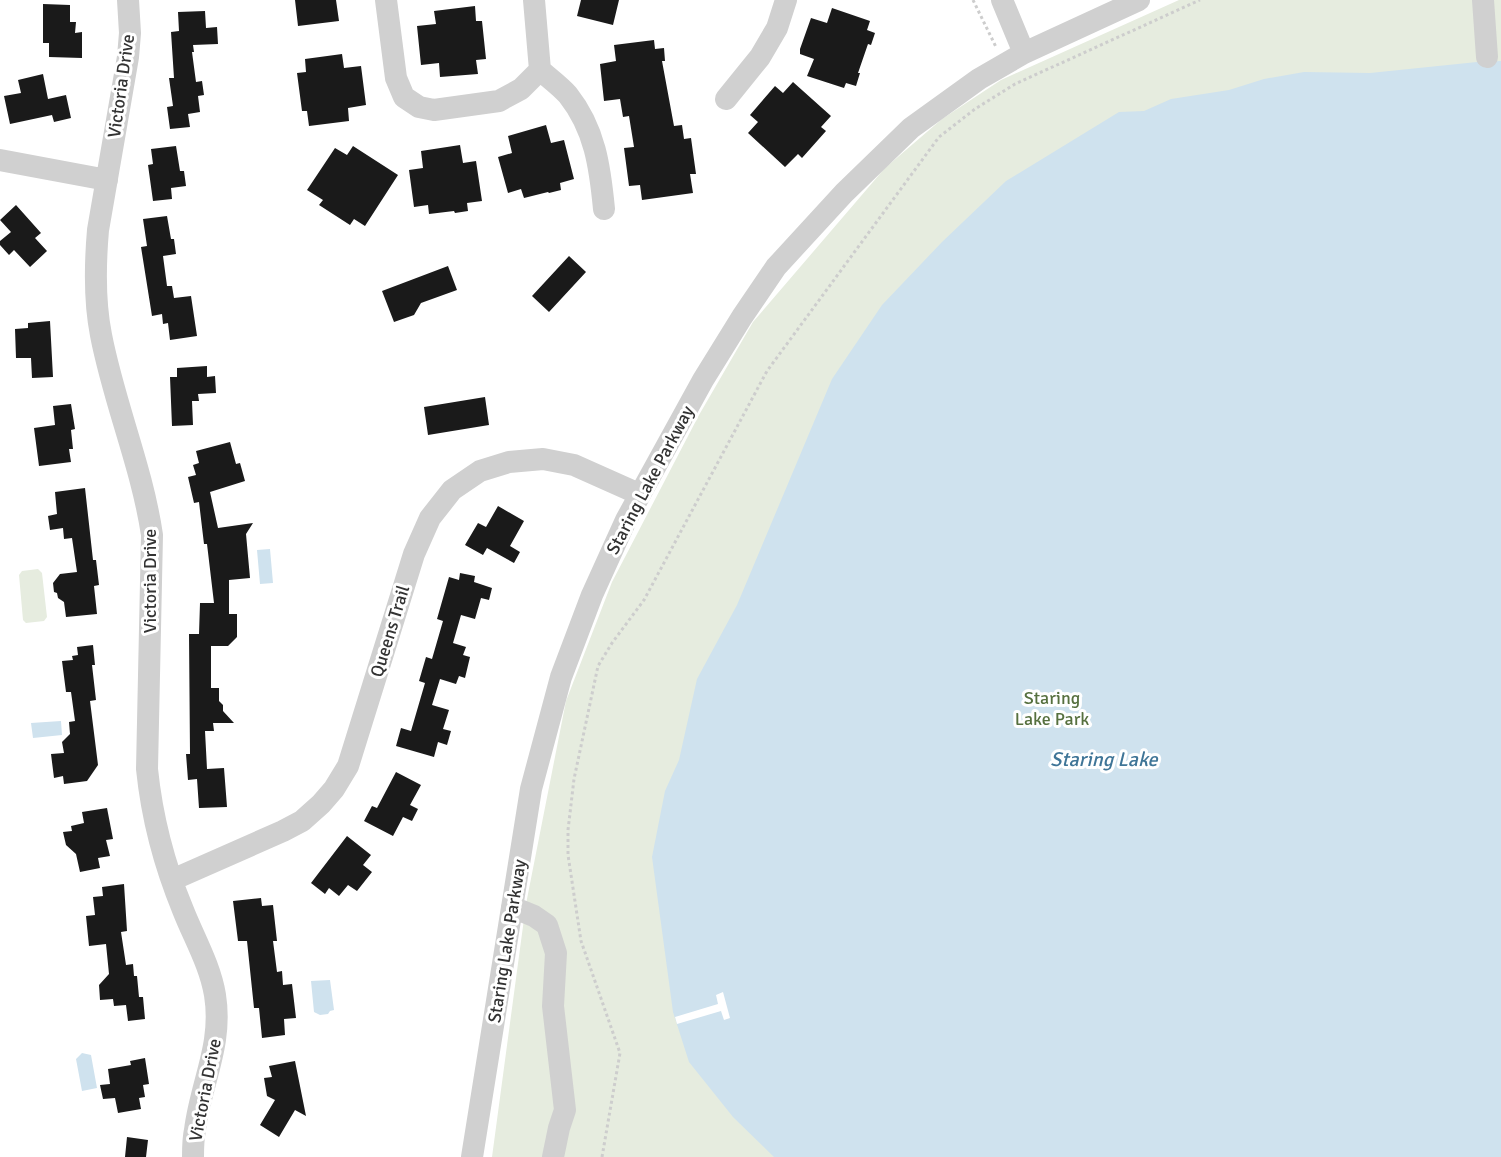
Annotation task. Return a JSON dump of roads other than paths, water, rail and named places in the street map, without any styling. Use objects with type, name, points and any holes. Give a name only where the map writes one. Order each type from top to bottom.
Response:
[{"type":"street","name":"Victoria Drive","points":[[128,0],[130,33],[128,57],[95,259],[96,289],[101,333],[140,472],[152,535],[147,769],[151,804],[160,844],[172,880],[206,965],[214,993],[217,1019],[216,1043],[194,1130],[193,1157]]},
{"type":"street","points":[[386,0],[396,78],[404,97],[418,107],[434,110],[499,101],[521,89],[540,70]]},
{"type":"street","points":[[534,0],[540,70],[567,93],[582,114],[593,138],[600,166],[604,209]]},
{"type":"street","points":[[726,99],[760,57],[777,28],[786,0]]},
{"type":"street","points":[[1002,0],[1024,53]]},
{"type":"street","name":"Staring Lake Parkway","points":[[472,1157],[531,788],[561,677],[592,596],[639,494],[703,380],[776,267],[844,193],[911,128],[979,79],[1024,53],[1139,0]]},
{"type":"street","points":[[1483,0],[1493,24],[1487,57]]},
{"type":"street","points":[[0,160],[107,180]]},
{"type":"street","name":"Queens Trail","points":[[172,880],[302,821],[334,789],[348,766],[414,554],[430,518],[452,490],[480,471],[508,462],[543,459],[574,465],[639,494]]},
{"type":"street","points":[[512,908],[534,916],[547,925],[556,953],[553,1006],[565,1110],[553,1157]]},
{"type":"water","name":"Staring Lake","points":[[1501,61],[1501,1157],[774,1157],[733,1117],[689,1062],[673,1012],[652,857],[665,791],[679,760],[697,679],[737,605],[832,379],[882,305],[942,242],[1006,181],[1119,112],[1144,111],[1171,99],[1229,90],[1264,79],[1304,72],[1370,73]]},
{"type":"water","points":[[270,549],[273,583],[260,584],[257,550]]},
{"type":"water","points":[[61,721],[62,735],[33,738],[31,723]]},
{"type":"water","points":[[330,980],[334,1010],[320,1015],[314,1012],[311,981]]},
{"type":"water","points":[[82,1053],[91,1055],[97,1088],[82,1091],[76,1059]]},
{"type":"park label","name":"Staring Lake Park","points":[[1052,708]]}]
